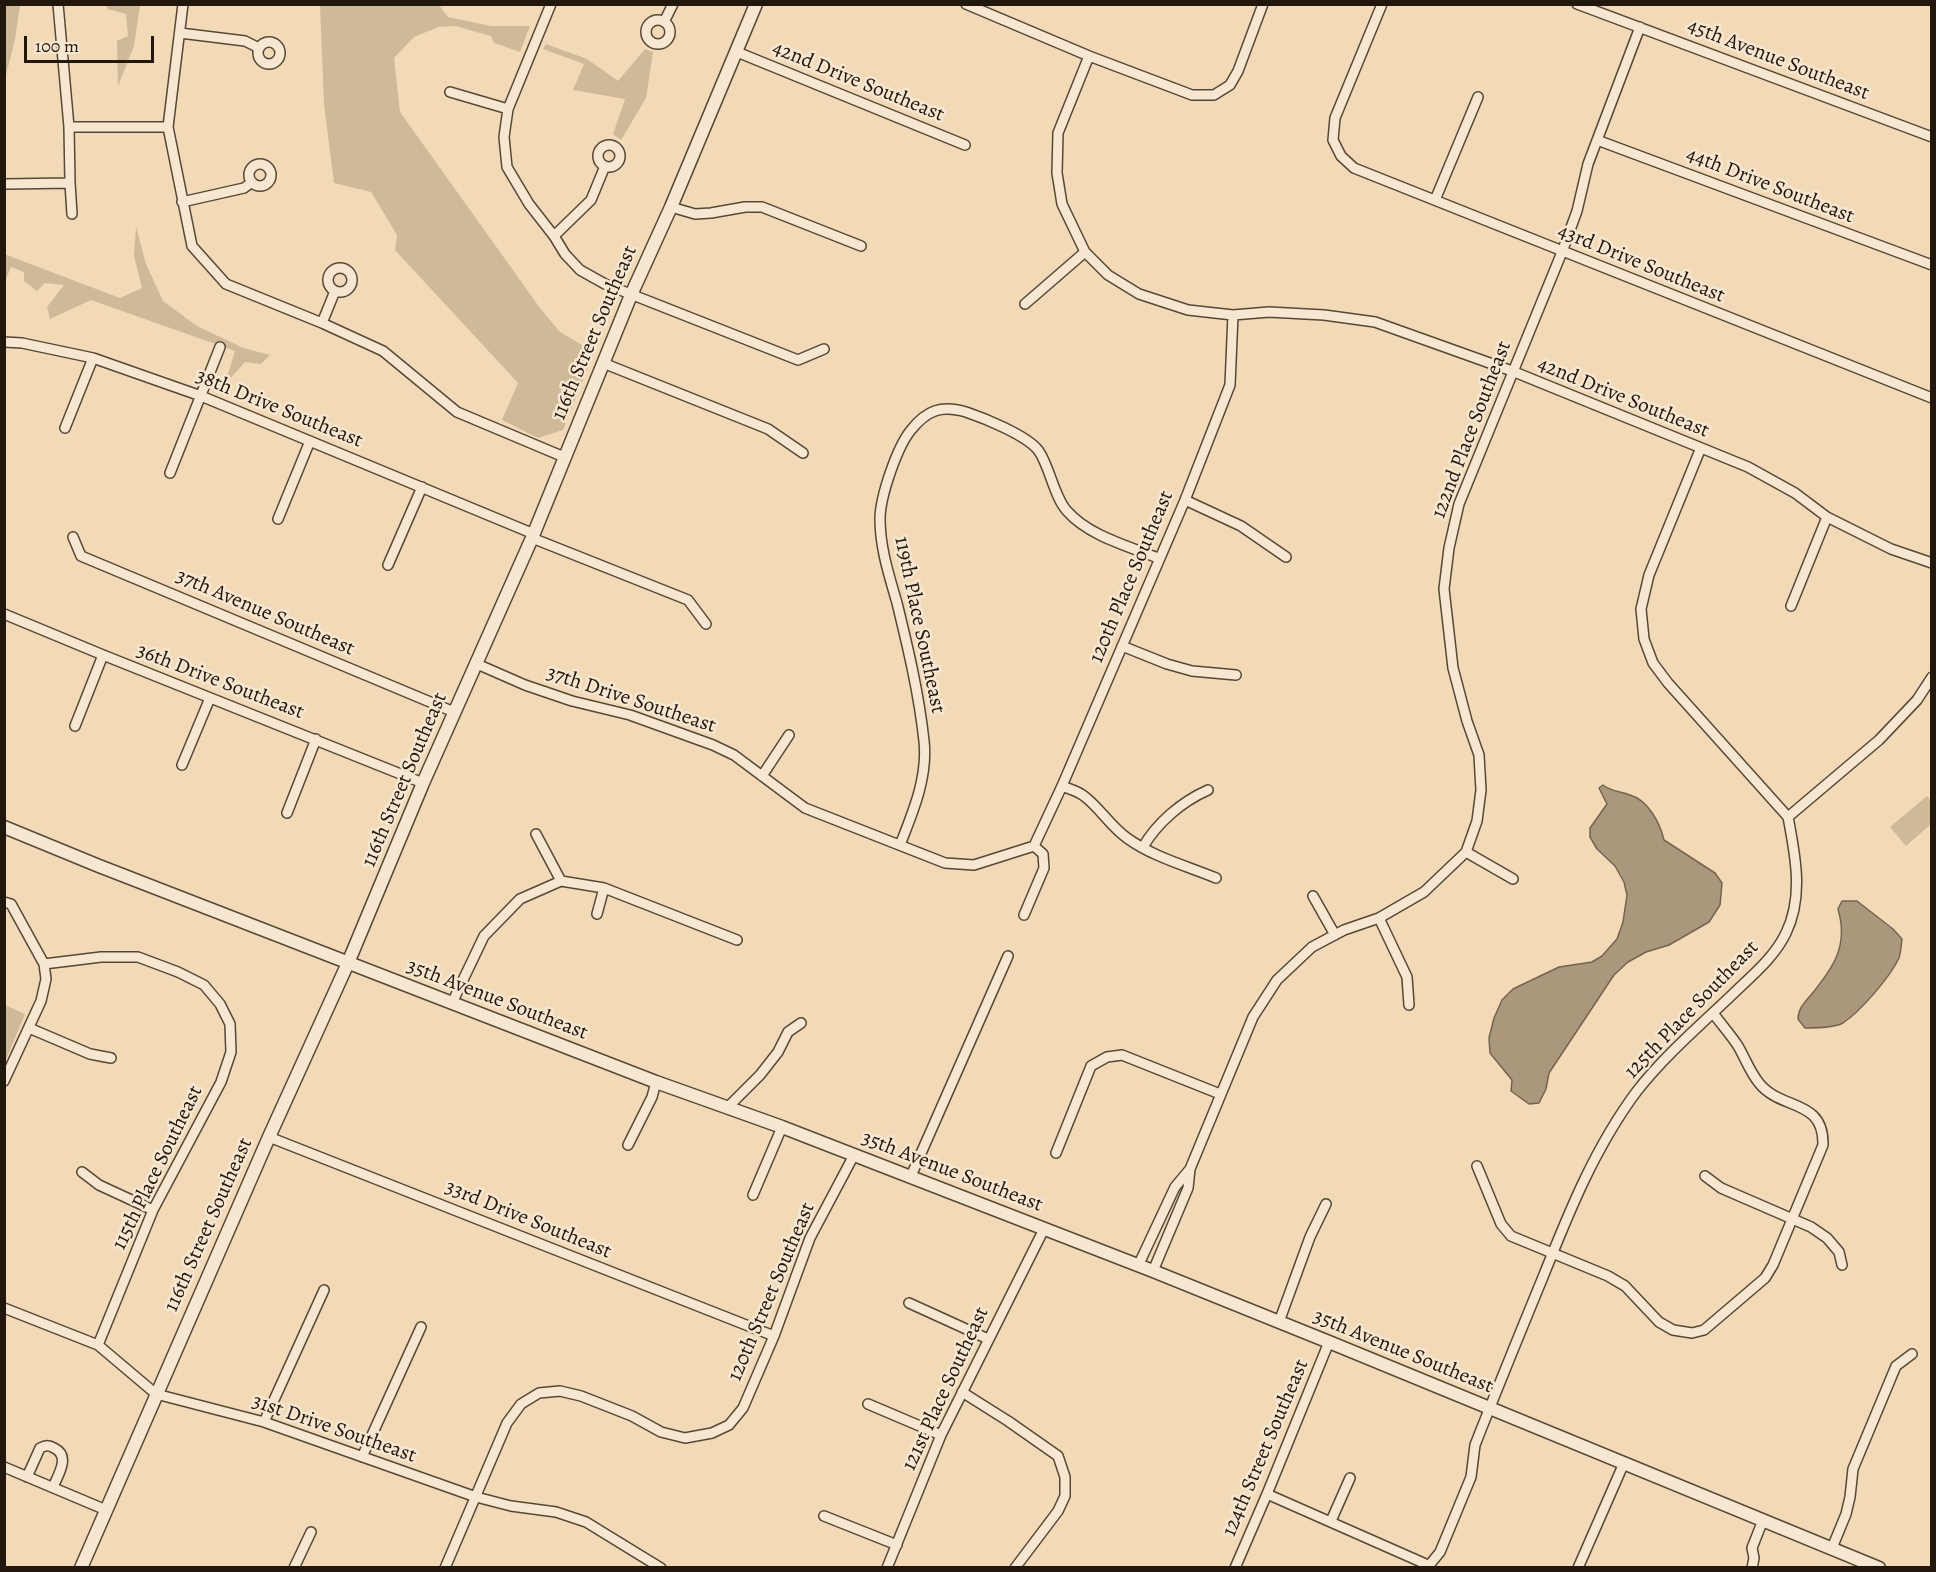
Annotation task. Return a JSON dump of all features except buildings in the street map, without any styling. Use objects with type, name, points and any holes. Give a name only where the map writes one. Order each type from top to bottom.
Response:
[{"type":"street","points":[[58,4],[69,127],[72,214]]},
{"type":"street","points":[[183,4],[168,127],[192,246],[226,284],[322,323],[383,351],[458,411],[564,458]]},
{"type":"street","points":[[552,4],[508,109],[504,137],[507,167],[529,204],[565,254],[580,270],[605,284],[798,360],[824,349]]},
{"type":"street","points":[[664,22],[673,4]]},
{"type":"street","name":"116th Street Southeast","points":[[81,1568],[269,1137],[348,963],[423,783],[533,536],[631,295],[671,207],[756,4]]},
{"type":"street","points":[[966,4],[1089,56],[1192,95],[1214,95],[1230,85],[1238,71],[1263,4]]},
{"type":"street","name":"43rd Drive Southeast","points":[[1382,4],[1335,118],[1333,140],[1341,156],[1354,168],[1932,399]]},
{"type":"street","name":"45th Avenue Southeast","points":[[1577,4],[1932,137]]},
{"type":"street","name":"122nd Place Southeast","points":[[1138,1266],[1175,1187],[1190,1168],[1253,1017],[1277,980],[1312,947],[1344,930],[1379,918],[1425,892],[1466,852],[1477,821],[1481,790],[1479,755],[1453,668],[1444,589],[1449,548],[1459,504],[1562,252],[1577,211],[1588,164],[1640,27]]},
{"type":"street","points":[[180,33],[244,41],[259,48]]},
{"type":"street","name":"42nd Drive Southeast","points":[[737,52],[965,145]]},
{"type":"street","name":"42nd Drive Southeast","points":[[1089,56],[1058,133],[1057,173],[1062,204],[1085,252],[1108,275],[1140,294],[1188,310],[1233,315],[1280,312],[1375,322],[1512,371],[1700,450],[1748,467],[1795,493],[1827,517],[1891,549],[1932,563]]},
{"type":"street","points":[[450,92],[508,109]]},
{"type":"street","points":[[1436,200],[1478,97]]},
{"type":"street","points":[[69,127],[168,127]]},
{"type":"street","name":"44th Drive Southeast","points":[[1597,140],[1932,265]]},
{"type":"street","points":[[554,236],[591,200],[605,166]]},
{"type":"street","points":[[183,202],[244,188],[252,182]]},
{"type":"street","points":[[5,184],[70,183]]},
{"type":"street","points":[[671,207],[695,214],[762,207],[861,246]]},
{"type":"street","points":[[1025,304],[1085,252]]},
{"type":"street","points":[[322,323],[335,291]]},
{"type":"street","name":"120th Place Southeast","points":[[1034,846],[1185,500],[1230,384],[1233,315]]},
{"type":"street","name":"38th Drive Southeast","points":[[4,342],[22,343],[93,358],[201,396],[688,600],[706,624]]},
{"type":"street","points":[[170,473],[220,347]]},
{"type":"street","points":[[65,428],[93,358]]},
{"type":"street","points":[[603,363],[768,429],[803,453]]},
{"type":"street","name":"119th Place Southeast","points":[[900,845],[915,807],[924,768],[924,741],[910,659],[884,557],[880,517],[886,483],[907,435],[921,418],[941,408],[965,412],[1022,436],[1038,450],[1065,510],[1083,526],[1158,558]]},
{"type":"street","points":[[278,519],[310,441]]},
{"type":"street","points":[[1700,450],[1649,576],[1641,609],[1644,639],[1653,663],[1668,682],[1788,816],[1879,740],[1917,700],[1932,677]]},
{"type":"street","points":[[388,565],[422,487]]},
{"type":"street","points":[[1185,500],[1241,526],[1286,557]]},
{"type":"street","points":[[1791,606],[1827,517]]},
{"type":"street","name":"37th Avenue Southeast","points":[[73,537],[81,556],[454,712]]},
{"type":"street","name":"36th Drive Southeast","points":[[4,614],[423,783]]},
{"type":"street","points":[[1122,646],[1167,664],[1192,671],[1236,675]]},
{"type":"street","points":[[75,726],[103,655]]},
{"type":"street","name":"37th Drive Southeast","points":[[477,664],[525,685],[572,701],[671,728],[734,755],[805,808],[945,863],[974,865],[1034,846]]},
{"type":"street","points":[[182,765],[210,698]]},
{"type":"street","points":[[762,776],[789,735]]},
{"type":"street","points":[[287,813],[316,739]]},
{"type":"street","points":[[1062,786],[1082,794],[1114,829],[1128,840],[1216,878]]},
{"type":"street","points":[[1143,847],[1150,834],[1175,810],[1208,790]]},
{"type":"street","name":"125th Place Southeast","points":[[1428,1566],[1440,1552],[1471,1477],[1474,1445],[1581,1186],[1613,1125],[1638,1090],[1664,1060],[1771,958],[1787,932],[1794,905],[1797,875],[1788,816]]},
{"type":"street","name":"35th Avenue Southeast","points":[[4,826],[99,866],[348,963],[656,1082],[911,1176],[1153,1271],[1879,1568]]},
{"type":"street","points":[[536,834],[561,881]]},
{"type":"street","points":[[1024,915],[1044,868],[1043,854],[1034,846]]},
{"type":"street","points":[[1466,852],[1513,879]]},
{"type":"street","points":[[452,1003],[484,936],[520,899],[561,881],[604,888],[737,940]]},
{"type":"street","points":[[597,914],[604,888]]},
{"type":"street","points":[[1313,896],[1335,935]]},
{"type":"street","points":[[4,902],[11,904],[44,964],[46,979],[29,1028],[4,1081]]},
{"type":"street","points":[[1379,918],[1407,977],[1409,1005]]},
{"type":"street","points":[[911,1176],[1008,956]]},
{"type":"street","name":"115th Place Southeast","points":[[44,964],[101,957],[138,957],[178,972],[204,985],[220,1004],[230,1024],[231,1052],[220,1082],[153,1210],[98,1345]]},
{"type":"street","points":[[1477,1166],[1501,1224],[1511,1236],[1608,1276],[1625,1286],[1659,1323],[1673,1330],[1692,1333],[1704,1330],[1765,1278],[1773,1265],[1823,1145],[1823,1133],[1818,1120],[1810,1111],[1774,1095],[1759,1083],[1736,1043],[1713,1013]]},
{"type":"street","points":[[727,1108],[778,1052],[788,1032],[801,1023]]},
{"type":"street","points":[[29,1028],[90,1054],[111,1058]]},
{"type":"street","points":[[1056,1153],[1091,1066],[1107,1057],[1122,1055],[1220,1094]]},
{"type":"street","points":[[628,1145],[652,1096],[656,1082]]},
{"type":"street","points":[[753,1195],[782,1127]]},
{"type":"street","name":"33rd Drive Southeast","points":[[269,1137],[774,1336]]},
{"type":"street","name":"120th Street Southeast","points":[[476,1497],[507,1423],[521,1404],[540,1393],[560,1391],[581,1396],[632,1416],[661,1432],[686,1438],[712,1433],[729,1425],[743,1408],[774,1336],[810,1238],[854,1155]]},
{"type":"street","name":"122nd Place Southeast","points":[[1153,1271],[1188,1188],[1190,1168]]},
{"type":"street","points":[[82,1172],[99,1185],[153,1210]]},
{"type":"street","points":[[1706,1176],[1721,1188],[1811,1227],[1827,1238],[1839,1252],[1842,1264]]},
{"type":"street","points":[[1279,1322],[1310,1237],[1326,1204]]},
{"type":"street","name":"121st Place Southeast","points":[[887,1568],[941,1435],[1044,1229]]},
{"type":"street","points":[[264,1422],[324,1290]]},
{"type":"street","points":[[909,1303],[988,1339]]},
{"type":"street","name":"31st Drive Southeast","points":[[4,1308],[98,1345],[156,1394],[264,1422],[476,1497],[511,1506],[556,1512],[586,1522],[661,1568]]},
{"type":"street","points":[[362,1457],[421,1327]]},
{"type":"street","name":"124th Street Southeast","points":[[1235,1568],[1268,1494],[1329,1342]]},
{"type":"street","points":[[1832,1548],[1851,1497],[1853,1469],[1896,1366],[1912,1354]]},
{"type":"street","points":[[962,1392],[1058,1456],[1065,1477],[1065,1496],[1058,1511],[1015,1568]]},
{"type":"street","points":[[868,1404],[941,1435]]},
{"type":"street","points":[[27,1477],[40,1448],[45,1446],[53,1448],[62,1454],[63,1461],[53,1487]]},
{"type":"street","points":[[1578,1568],[1624,1463]]},
{"type":"street","points":[[4,1467],[106,1510]]},
{"type":"street","points":[[1331,1521],[1350,1478]]},
{"type":"street","points":[[1268,1494],[1428,1566]]},
{"type":"street","points":[[445,1568],[476,1497]]},
{"type":"street","points":[[824,1516],[897,1545]]},
{"type":"street","points":[[1752,1568],[1754,1558],[1752,1548],[1763,1520]]},
{"type":"street","points":[[294,1568],[310,1532]]},
{"type":"shaded area","points":[[5,4],[20,5],[15,39],[5,79]]},
{"type":"shaded area","points":[[107,5],[140,5],[134,46],[118,86],[117,41],[128,36],[126,14],[107,9]]},
{"type":"shaded area","points":[[320,5],[439,5],[448,17],[491,26],[530,26],[520,52],[494,43],[491,36],[455,26],[439,27],[414,37],[394,58],[400,112],[540,308],[560,332],[594,352],[563,430],[538,438],[502,420],[518,383],[395,250],[397,235],[371,192],[334,183],[324,104]]},
{"type":"shaded area","points":[[546,44],[587,59],[618,81],[645,49],[653,52],[646,98],[621,140],[613,134],[625,99],[573,90],[584,64],[543,49]]},
{"type":"shaded area","points":[[136,227],[146,264],[163,301],[197,326],[243,348],[270,355],[261,364],[245,362],[225,384],[235,351],[91,300],[50,319],[47,307],[64,285],[45,283],[37,291],[24,281],[24,272],[11,267],[6,279],[4,254],[120,298],[142,288],[134,256]]},
{"type":"shaded area","points":[[1603,785],[1642,802],[1660,826],[1664,840],[1715,873],[1722,883],[1720,905],[1709,922],[1669,945],[1646,952],[1628,962],[1614,975],[1549,1073],[1546,1089],[1539,1103],[1529,1104],[1511,1091],[1512,1080],[1490,1053],[1489,1038],[1502,1000],[1513,989],[1559,967],[1592,962],[1602,956],[1617,939],[1623,922],[1627,895],[1624,882],[1615,866],[1597,849],[1590,837],[1590,828],[1607,804],[1599,788]]},
{"type":"shaded area","points":[[1927,796],[1931,801],[1931,824],[1906,846],[1890,827]]},
{"type":"shaded area","points":[[1842,901],[1857,901],[1893,929],[1902,939],[1899,958],[1874,993],[1843,1023],[1830,1027],[1805,1028],[1798,1019],[1800,1009],[1826,975],[1837,956],[1842,934],[1838,909]]},
{"type":"shaded area","points":[[5,1005],[25,1014],[5,1062]]}]
